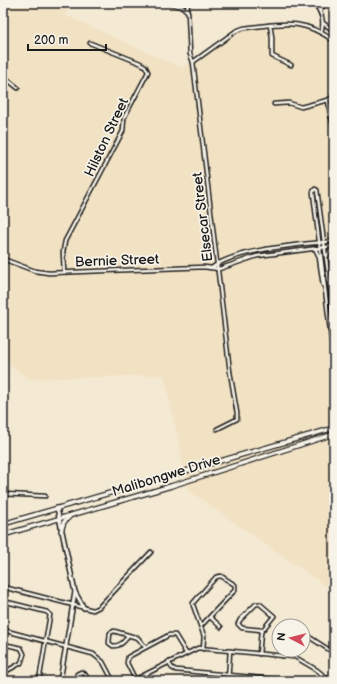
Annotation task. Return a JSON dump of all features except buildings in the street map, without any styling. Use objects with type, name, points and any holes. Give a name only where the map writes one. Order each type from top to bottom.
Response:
[{"type":"main road","name":"Malibongwe Drive","points":[[3,524],[333,428]]},
{"type":"main road","name":"Malibongwe Drive","points":[[3,535],[171,486],[334,434]]},
{"type":"main road","points":[[61,531],[64,522],[71,515]]},
{"type":"street","points":[[169,3],[187,10]]},
{"type":"street","name":"Elsecar Street","points":[[188,3],[187,10],[190,54],[193,62],[237,419],[218,428]]},
{"type":"street","points":[[314,3],[320,11],[322,23],[321,32]]},
{"type":"street","points":[[320,11],[326,3]]},
{"type":"street","points":[[193,62],[239,30],[270,25],[296,23],[309,26],[334,41]]},
{"type":"street","points":[[322,23],[334,31]]},
{"type":"street","points":[[270,25],[272,35],[272,56],[291,65]]},
{"type":"street","name":"Hilston Street","points":[[64,272],[63,252],[65,240],[123,131],[124,118],[148,72],[145,66],[140,63],[90,43]]},
{"type":"street","points":[[3,76],[18,88]]},
{"type":"street","points":[[274,104],[289,103],[301,106],[328,100],[334,96]]},
{"type":"street","points":[[328,100],[334,127]]},
{"type":"street","points":[[334,317],[317,190],[314,189],[313,192],[334,362]]},
{"type":"street","name":"Bernie Street","points":[[213,267],[259,250],[334,241]]},
{"type":"street","points":[[218,269],[258,256],[334,246]]},
{"type":"street","points":[[326,256],[334,246]]},
{"type":"street","points":[[315,248],[318,254],[325,289]]},
{"type":"street","name":"Bernie Street","points":[[3,259],[45,272],[213,267],[218,269]]},
{"type":"street","points":[[3,494],[45,496]]},
{"type":"street","points":[[57,508],[75,592],[84,608]]},
{"type":"street","points":[[3,587],[93,610],[98,607],[151,552]]},
{"type":"street","points":[[201,626],[236,589],[235,585],[220,576],[216,577],[193,603],[204,636],[203,649]]},
{"type":"street","points":[[60,681],[74,606],[75,592]]},
{"type":"street","points":[[3,601],[48,613],[50,617],[39,681]]},
{"type":"street","points":[[260,654],[262,630],[273,619],[274,615],[260,604],[256,604],[238,624],[242,628],[262,630]]},
{"type":"street","points":[[210,617],[221,627]]},
{"type":"street","points":[[3,630],[66,646],[98,657],[103,662],[113,681]]},
{"type":"street","points":[[128,635],[125,641],[120,645],[113,646],[110,643],[109,635],[111,632],[128,635],[139,638],[145,647]]},
{"type":"street","points":[[186,653],[174,634],[145,647],[126,659],[134,680],[194,649],[271,655]]},
{"type":"street","points":[[311,638],[334,652]]},
{"type":"street","points":[[3,644],[21,648],[24,654],[21,663],[3,672],[7,681]]},
{"type":"street","points":[[228,681],[230,651]]},
{"type":"street","points":[[298,658],[317,670],[330,681]]},
{"type":"street","points":[[168,662],[172,668],[176,670],[292,681]]},
{"type":"street","points":[[75,681],[77,674],[81,672],[85,674],[89,681]]},
{"type":"shaded area","points":[[3,3],[69,3],[65,15],[182,68],[236,27],[284,22],[314,29],[334,44],[334,592],[189,491],[164,375],[29,379],[3,361]]}]
